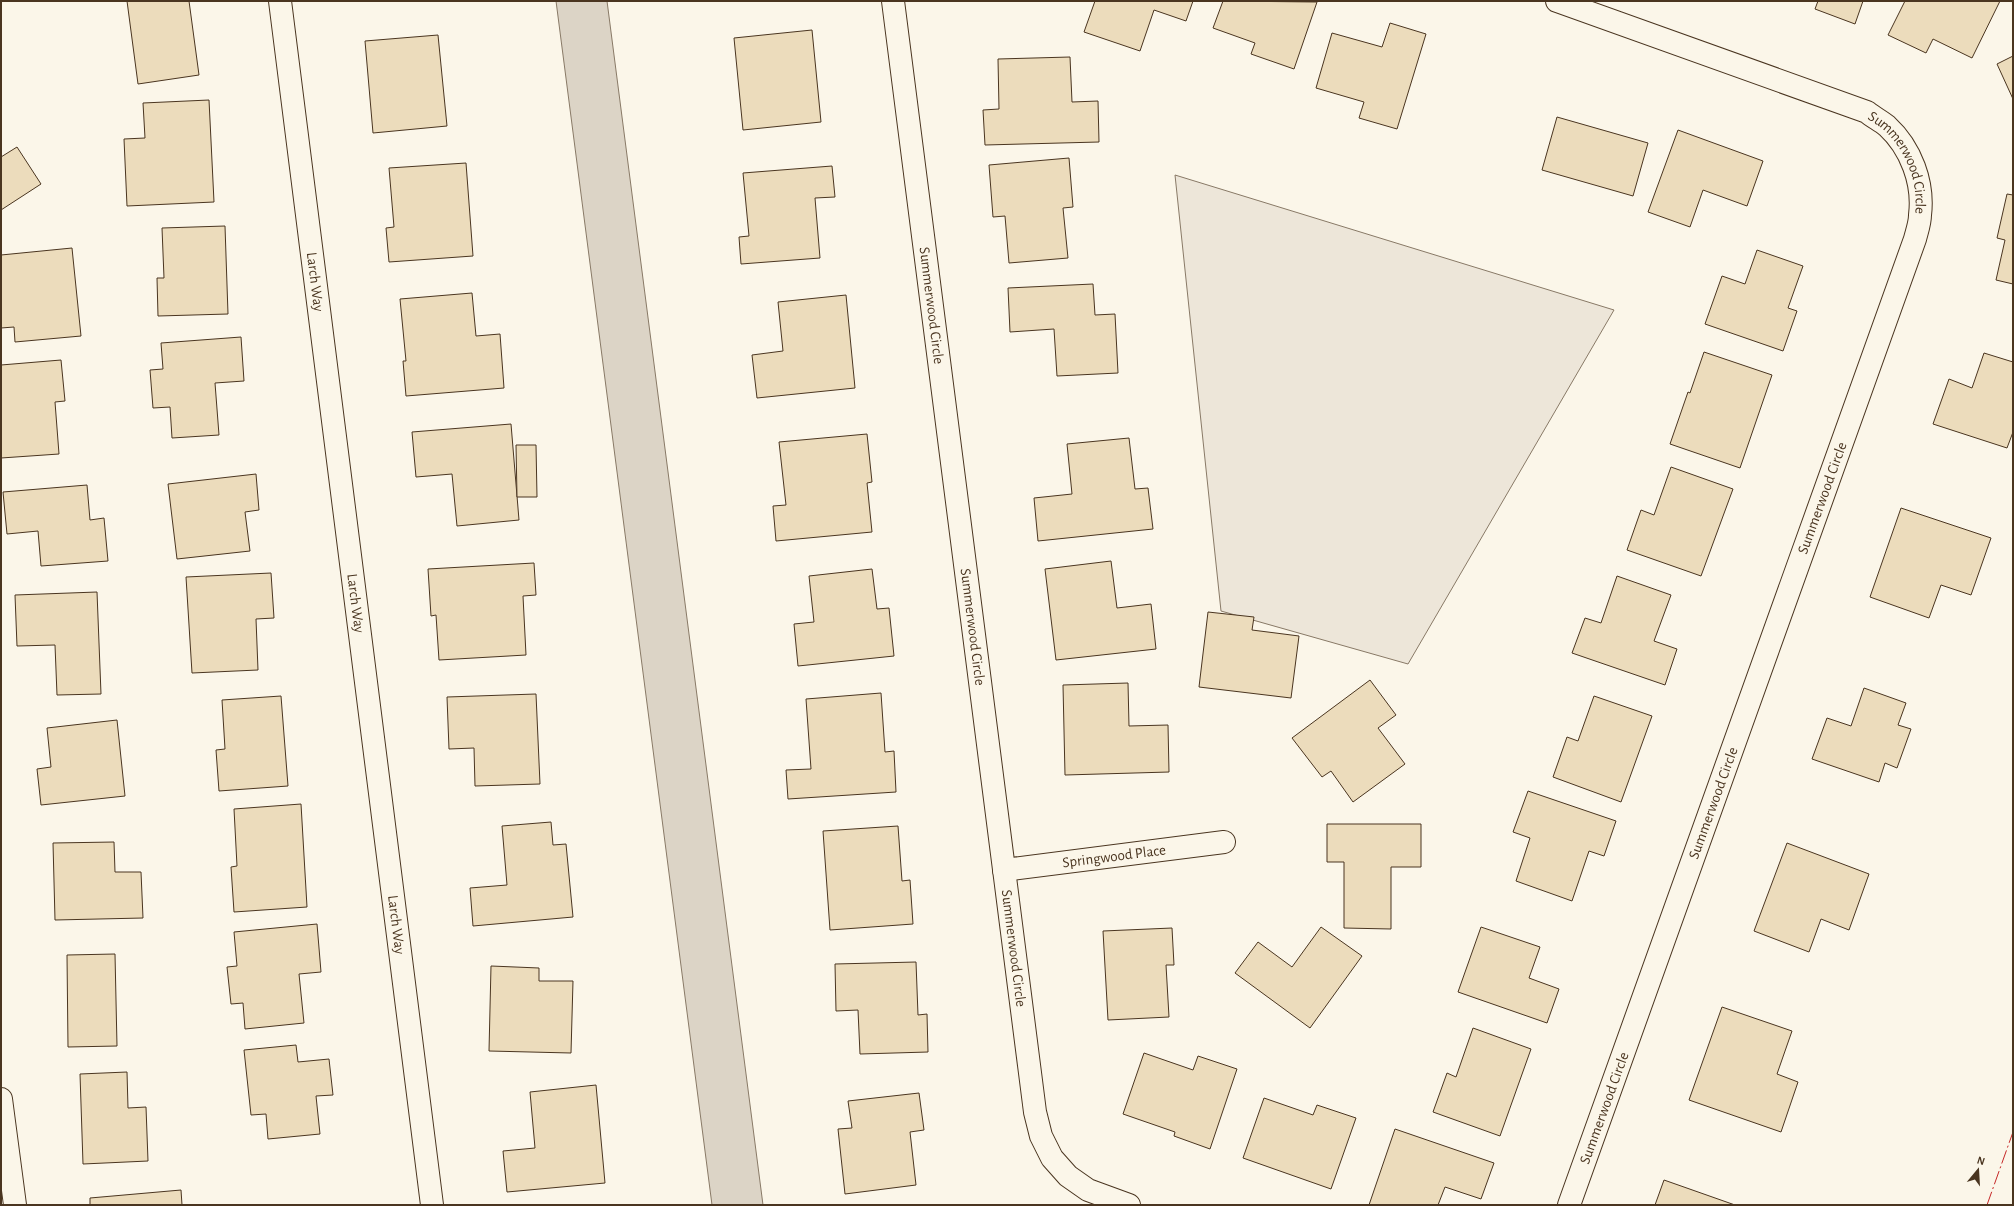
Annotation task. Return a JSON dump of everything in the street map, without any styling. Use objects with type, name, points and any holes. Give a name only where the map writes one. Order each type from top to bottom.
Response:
[{"type":"street","name":"Larch Way","points":[[280,1],[432,1205]]},
{"type":"street","name":"Summerwood Circle","points":[[893,1],[1035,1112],[1041,1136],[1052,1158],[1068,1176],[1088,1190],[1129,1205]]},
{"type":"street","name":"Summerwood Circle","points":[[1557,1],[1867,112],[1887,126],[1903,145],[1914,166],[1920,190],[1920,215],[1915,239],[1569,1205]]},
{"type":"street","name":"Springwood Place","points":[[1004,870],[1224,842]]},
{"type":"street","points":[[1,1099],[14,1205]]},
{"type":"shaded area","points":[[556,1],[607,1],[763,1205],[712,1205]]},
{"type":"shaded area","points":[[1175,175],[1614,310],[1408,664],[1221,611]]},
{"type":"building","points":[[127,1],[189,1],[199,75],[138,84]]},
{"type":"building","points":[[1095,1],[1193,1],[1186,21],[1154,10],[1140,51],[1084,32]]},
{"type":"building","points":[[1223,1],[1317,2],[1294,69],[1251,54],[1255,43],[1213,28]]},
{"type":"building","points":[[1818,1],[1863,1],[1855,24],[1815,9]]},
{"type":"building","points":[[1905,1],[2000,1],[1972,58],[1933,39],[1926,53],[1888,35]]},
{"type":"building","points":[[1390,23],[1426,34],[1397,129],[1359,118],[1364,102],[1316,88],[1332,33],[1382,47]]},
{"type":"building","points":[[812,30],[821,122],[743,130],[734,38]]},
{"type":"building","points":[[438,35],[447,126],[373,133],[365,41]]},
{"type":"building","points":[[2013,56],[2013,99],[1997,64]]},
{"type":"building","points":[[1070,57],[1072,102],[1098,101],[1099,142],[985,145],[983,110],[999,109],[998,59]]},
{"type":"building","points":[[209,100],[214,202],[127,206],[124,139],[145,138],[143,103]]},
{"type":"building","points":[[1557,117],[1648,143],[1633,196],[1542,170]]},
{"type":"building","points":[[1678,130],[1763,161],[1747,206],[1703,190],[1690,227],[1648,212]]},
{"type":"building","points":[[17,147],[41,184],[1,210],[1,157]]},
{"type":"building","points":[[1069,158],[1073,207],[1063,208],[1068,258],[1009,263],[1005,216],[993,217],[989,165]]},
{"type":"building","points":[[466,163],[473,256],[389,262],[386,228],[394,227],[389,168]]},
{"type":"building","points":[[832,166],[835,197],[815,198],[820,258],[741,264],[739,237],[749,236],[743,173]]},
{"type":"building","points":[[2007,194],[2013,195],[2013,284],[1996,280],[2005,240],[1997,238]]},
{"type":"building","points":[[225,226],[228,314],[158,316],[157,278],[164,278],[162,228]]},
{"type":"building","points":[[72,248],[81,336],[15,342],[14,327],[1,328],[1,255]]},
{"type":"building","points":[[1757,250],[1803,266],[1788,308],[1797,311],[1783,351],[1705,324],[1722,276],[1745,284]]},
{"type":"building","points":[[1093,284],[1095,315],[1115,314],[1118,373],[1057,376],[1054,329],[1010,332],[1008,288]]},
{"type":"building","points":[[472,293],[476,336],[500,334],[504,388],[406,396],[403,361],[406,361],[400,299]]},
{"type":"building","points":[[846,295],[855,388],[757,398],[752,355],[783,351],[778,302]]},
{"type":"building","points":[[241,337],[244,381],[215,383],[219,435],[172,438],[170,407],[153,408],[150,370],[163,369],[161,343]]},
{"type":"building","points":[[1704,352],[1772,375],[1740,468],[1670,444]]},
{"type":"building","points":[[1984,353],[2013,362],[2013,432],[2007,448],[1933,424],[1949,379],[1972,388]]},
{"type":"building","points":[[61,360],[65,401],[55,402],[59,454],[1,458],[1,365]]},
{"type":"building","points":[[511,424],[519,520],[457,526],[452,474],[416,477],[412,432]]},
{"type":"building","points":[[867,434],[872,482],[867,483],[872,532],[776,541],[773,506],[786,505],[779,442]]},
{"type":"building","points":[[1129,438],[1135,489],[1148,488],[1153,529],[1038,541],[1034,498],[1072,494],[1067,444]]},
{"type":"building","points":[[516,445],[536,445],[537,497],[517,497]]},
{"type":"building","points":[[1671,467],[1733,489],[1701,576],[1627,550],[1641,510],[1654,515]]},
{"type":"building","points":[[256,474],[259,510],[245,512],[250,551],[177,559],[168,484]]},
{"type":"building","points":[[87,485],[90,520],[104,518],[108,561],[41,566],[38,531],[7,534],[3,492]]},
{"type":"building","points":[[1901,508],[1991,538],[1971,595],[1941,585],[1929,618],[1870,597]]},
{"type":"building","points":[[1111,561],[1117,608],[1151,604],[1156,649],[1056,660],[1045,569]]},
{"type":"building","points":[[534,563],[536,595],[523,596],[526,655],[439,660],[436,615],[431,616],[428,569]]},
{"type":"building","points":[[872,569],[877,609],[889,608],[894,656],[798,666],[794,624],[814,622],[809,576]]},
{"type":"building","points":[[271,573],[274,618],[256,619],[258,670],[192,673],[186,577]]},
{"type":"building","points":[[1617,576],[1671,595],[1654,641],[1677,649],[1665,685],[1572,653],[1585,618],[1601,623]]},
{"type":"building","points":[[97,592],[101,694],[57,695],[55,645],[17,646],[15,595]]},
{"type":"building","points":[[1208,612],[1254,617],[1252,630],[1299,636],[1291,698],[1199,687]]},
{"type":"building","points":[[1370,680],[1396,715],[1378,728],[1405,764],[1353,802],[1331,771],[1322,777],[1292,738]]},
{"type":"building","points":[[1128,683],[1129,726],[1168,725],[1169,772],[1065,775],[1063,685]]},
{"type":"building","points":[[1864,688],[1906,703],[1898,725],[1911,729],[1897,768],[1885,763],[1879,782],[1812,759],[1827,718],[1851,726]]},
{"type":"building","points":[[881,693],[885,752],[894,751],[896,792],[788,799],[786,770],[811,769],[806,699]]},
{"type":"building","points":[[536,694],[540,784],[475,786],[474,748],[449,749],[447,697]]},
{"type":"building","points":[[281,696],[288,786],[219,791],[216,750],[225,749],[222,700]]},
{"type":"building","points":[[1594,696],[1652,716],[1621,802],[1553,777],[1567,737],[1578,741]]},
{"type":"building","points":[[117,720],[125,796],[41,805],[37,769],[51,767],[47,728]]},
{"type":"building","points":[[1528,791],[1616,821],[1604,856],[1589,851],[1572,901],[1516,881],[1530,838],[1513,832]]},
{"type":"building","points":[[301,804],[307,907],[234,912],[231,867],[237,866],[234,809]]},
{"type":"building","points":[[551,822],[553,845],[566,844],[573,917],[473,926],[470,888],[507,885],[502,826]]},
{"type":"building","points":[[1327,824],[1421,824],[1421,867],[1391,867],[1391,929],[1344,928],[1344,862],[1327,862]]},
{"type":"building","points":[[898,826],[902,881],[910,880],[913,924],[830,930],[823,831]]},
{"type":"building","points":[[114,842],[115,872],[141,872],[143,918],[55,920],[53,843]]},
{"type":"building","points":[[1787,843],[1869,874],[1849,930],[1821,919],[1809,952],[1754,931]]},
{"type":"building","points":[[317,924],[321,972],[299,974],[304,1023],[245,1029],[243,1003],[231,1004],[227,967],[237,966],[234,932]]},
{"type":"building","points":[[1321,927],[1362,956],[1310,1028],[1235,973],[1258,942],[1292,967]]},
{"type":"building","points":[[1481,927],[1540,947],[1529,978],[1559,989],[1547,1023],[1458,992]]},
{"type":"building","points":[[1172,928],[1174,965],[1166,965],[1169,1017],[1108,1020],[1103,931]]},
{"type":"building","points":[[115,954],[117,1046],[68,1047],[67,955]]},
{"type":"building","points":[[916,962],[918,1015],[927,1014],[928,1052],[860,1054],[858,1010],[836,1011],[835,964]]},
{"type":"building","points":[[491,966],[539,968],[539,981],[573,981],[571,1053],[489,1051]]},
{"type":"building","points":[[1722,1007],[1792,1031],[1777,1074],[1798,1082],[1781,1132],[1689,1100]]},
{"type":"building","points":[[1473,1028],[1531,1049],[1500,1136],[1433,1112],[1447,1073],[1456,1077]]},
{"type":"building","points":[[296,1045],[298,1062],[329,1059],[333,1095],[316,1096],[320,1134],[268,1139],[266,1114],[251,1115],[244,1050]]},
{"type":"building","points":[[1144,1053],[1193,1070],[1198,1056],[1237,1069],[1210,1149],[1174,1136],[1175,1132],[1123,1114]]},
{"type":"building","points":[[127,1072],[128,1108],[146,1107],[148,1161],[83,1164],[80,1074]]},
{"type":"building","points":[[596,1085],[605,1183],[507,1192],[503,1151],[535,1148],[530,1092]]},
{"type":"building","points":[[919,1093],[924,1130],[910,1132],[916,1185],[845,1194],[838,1129],[852,1128],[848,1101]]},
{"type":"building","points":[[1264,1098],[1313,1115],[1317,1105],[1356,1118],[1331,1189],[1243,1158]]},
{"type":"building","points":[[1395,1129],[1494,1163],[1481,1199],[1445,1187],[1438,1205],[1369,1205]]},
{"type":"building","points":[[1664,1180],[1735,1205],[1655,1205]]},
{"type":"building","points":[[181,1190],[182,1205],[90,1205],[90,1198]]},
{"type":"power","points":[[1987,1205],[2013,1132]]}]
